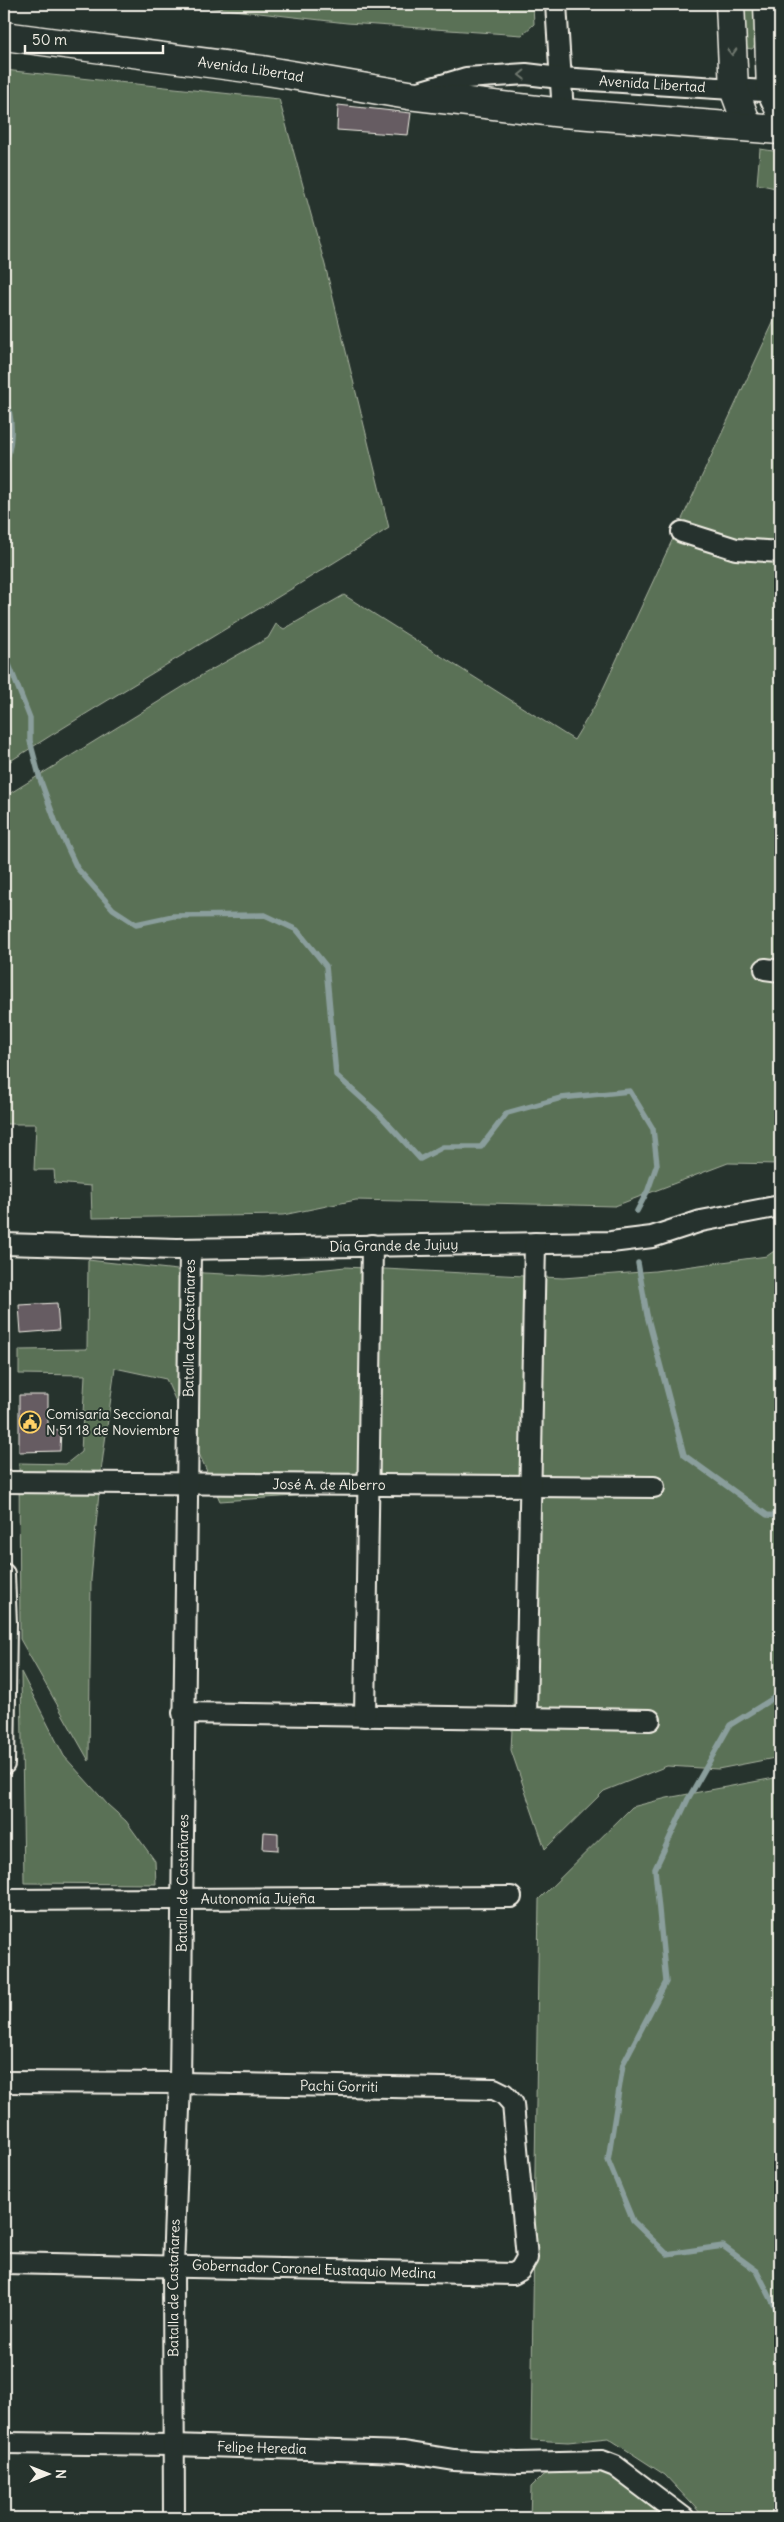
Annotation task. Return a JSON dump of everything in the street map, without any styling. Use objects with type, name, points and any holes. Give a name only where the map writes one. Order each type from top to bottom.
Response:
[{"type":"street","points":[[556,4],[563,113]]},
{"type":"street","points":[[730,4],[734,89],[748,126]]},
{"type":"street","points":[[768,4],[777,98]]},
{"type":"street","name":"Avenida Libertad","points":[[4,36],[262,70],[408,95],[563,113],[780,130]]},
{"type":"street","name":"Avenida Libertad","points":[[408,95],[466,78],[526,74],[560,78],[734,89],[777,98]]},
{"type":"street","points":[[682,532],[736,549],[780,552]]},
{"type":"street","name":"Día Grande de Jujuy","points":[[4,1244],[190,1248],[611,1242],[652,1237],[701,1221],[780,1206]]},
{"type":"street","points":[[526,1718],[535,1243]]},
{"type":"street","points":[[366,1716],[372,1246]]},
{"type":"street","name":"Batalla de Castañares","points":[[174,2518],[173,2265],[180,2083],[180,1899],[190,1248]]},
{"type":"street","name":"José A. de Alberro","points":[[4,1482],[186,1485],[654,1487]]},
{"type":"street","points":[[4,1574],[6,1624],[4,1764]]},
{"type":"street","points":[[183,1713],[650,1720]]},
{"type":"street","name":"Autonomía Jujeña","points":[[4,1900],[511,1897]]},
{"type":"street","name":"Pachi Gorriti","points":[[4,2082],[180,2083],[494,2089],[504,2094],[513,2104],[527,2258]]},
{"type":"street","name":"Gobernador Coronel Eustaquio Medina","points":[[4,2263],[173,2265],[513,2274],[520,2270],[527,2258]]},
{"type":"street","name":"Felipe Heredia","points":[[4,2443],[173,2445],[404,2452],[454,2460],[518,2463],[602,2461],[615,2466],[684,2518]]},
{"type":"green space","points":[[180,4],[533,4],[534,24],[522,35],[347,23]]},
{"type":"green space","points":[[742,4],[754,4],[756,44],[752,49],[746,48]]},
{"type":"green space","points":[[4,70],[279,99],[325,265],[389,528],[4,765]]},
{"type":"green space","points":[[760,149],[780,152],[780,189],[757,184]]},
{"type":"green space","points":[[780,308],[780,1164],[728,1163],[615,1206],[356,1200],[283,1215],[92,1218],[91,1186],[55,1183],[54,1170],[34,1170],[36,1124],[4,1124],[4,797],[202,675],[268,638],[276,624],[284,629],[344,595],[574,740],[597,702]]},
{"type":"green space","points":[[780,1247],[780,1757],[718,1769],[667,1766],[604,1791],[545,1849],[511,1750],[524,1481],[220,1501],[166,1379],[115,1368],[101,1471],[91,1580],[89,1761],[20,1639],[19,1463],[66,1464],[81,1452],[85,1375],[19,1374],[19,1350],[87,1349],[88,1260],[204,1273],[264,1276],[345,1267],[563,1278],[655,1271],[767,1256]]},
{"type":"green space","points":[[21,1672],[64,1756],[108,1805],[126,1821],[155,1861],[156,1884],[24,1883]]},
{"type":"green space","points":[[780,1777],[780,2518],[705,2518],[665,2475],[608,2438],[568,2442],[531,2440],[539,1899],[632,1807],[667,1798]]},
{"type":"green space","points":[[602,2461],[671,2518],[530,2518],[531,2487],[543,2475]]},
{"type":"building","points":[[338,105],[411,113],[408,135],[337,130]]},
{"type":"building","points":[[57,1303],[59,1330],[21,1333],[19,1305]]},
{"type":"building","name":"Comisaría Seccional N 51 18 de Noviembre","points":[[19,1395],[48,1395],[48,1429],[61,1430],[60,1451],[19,1452]]},
{"type":"building","points":[[264,1832],[278,1833],[278,1850],[263,1849]]},
{"type":"waterway","points":[[4,399],[11,423],[9,451],[4,467]]},
{"type":"waterway","points":[[4,652],[30,718],[30,741],[40,779],[56,823],[77,868],[113,909],[136,924],[173,916],[265,915],[297,930],[326,966],[336,1075],[379,1114],[420,1159],[443,1147],[481,1147],[507,1113],[561,1098],[630,1091],[653,1129],[657,1164],[648,1190],[637,1211]]},
{"type":"waterway","points":[[638,1263],[647,1315],[684,1455],[767,1515],[780,1516]]},
{"type":"waterway","points":[[780,1694],[730,1725],[688,1799],[655,1869],[666,1982],[623,2064],[608,2160],[633,2221],[667,2254],[723,2246],[757,2271],[780,2316]]},
{"type":"place","name":"Comisaría Seccional N 51 18 de Noviembre","points":[[30,1422]]}]
